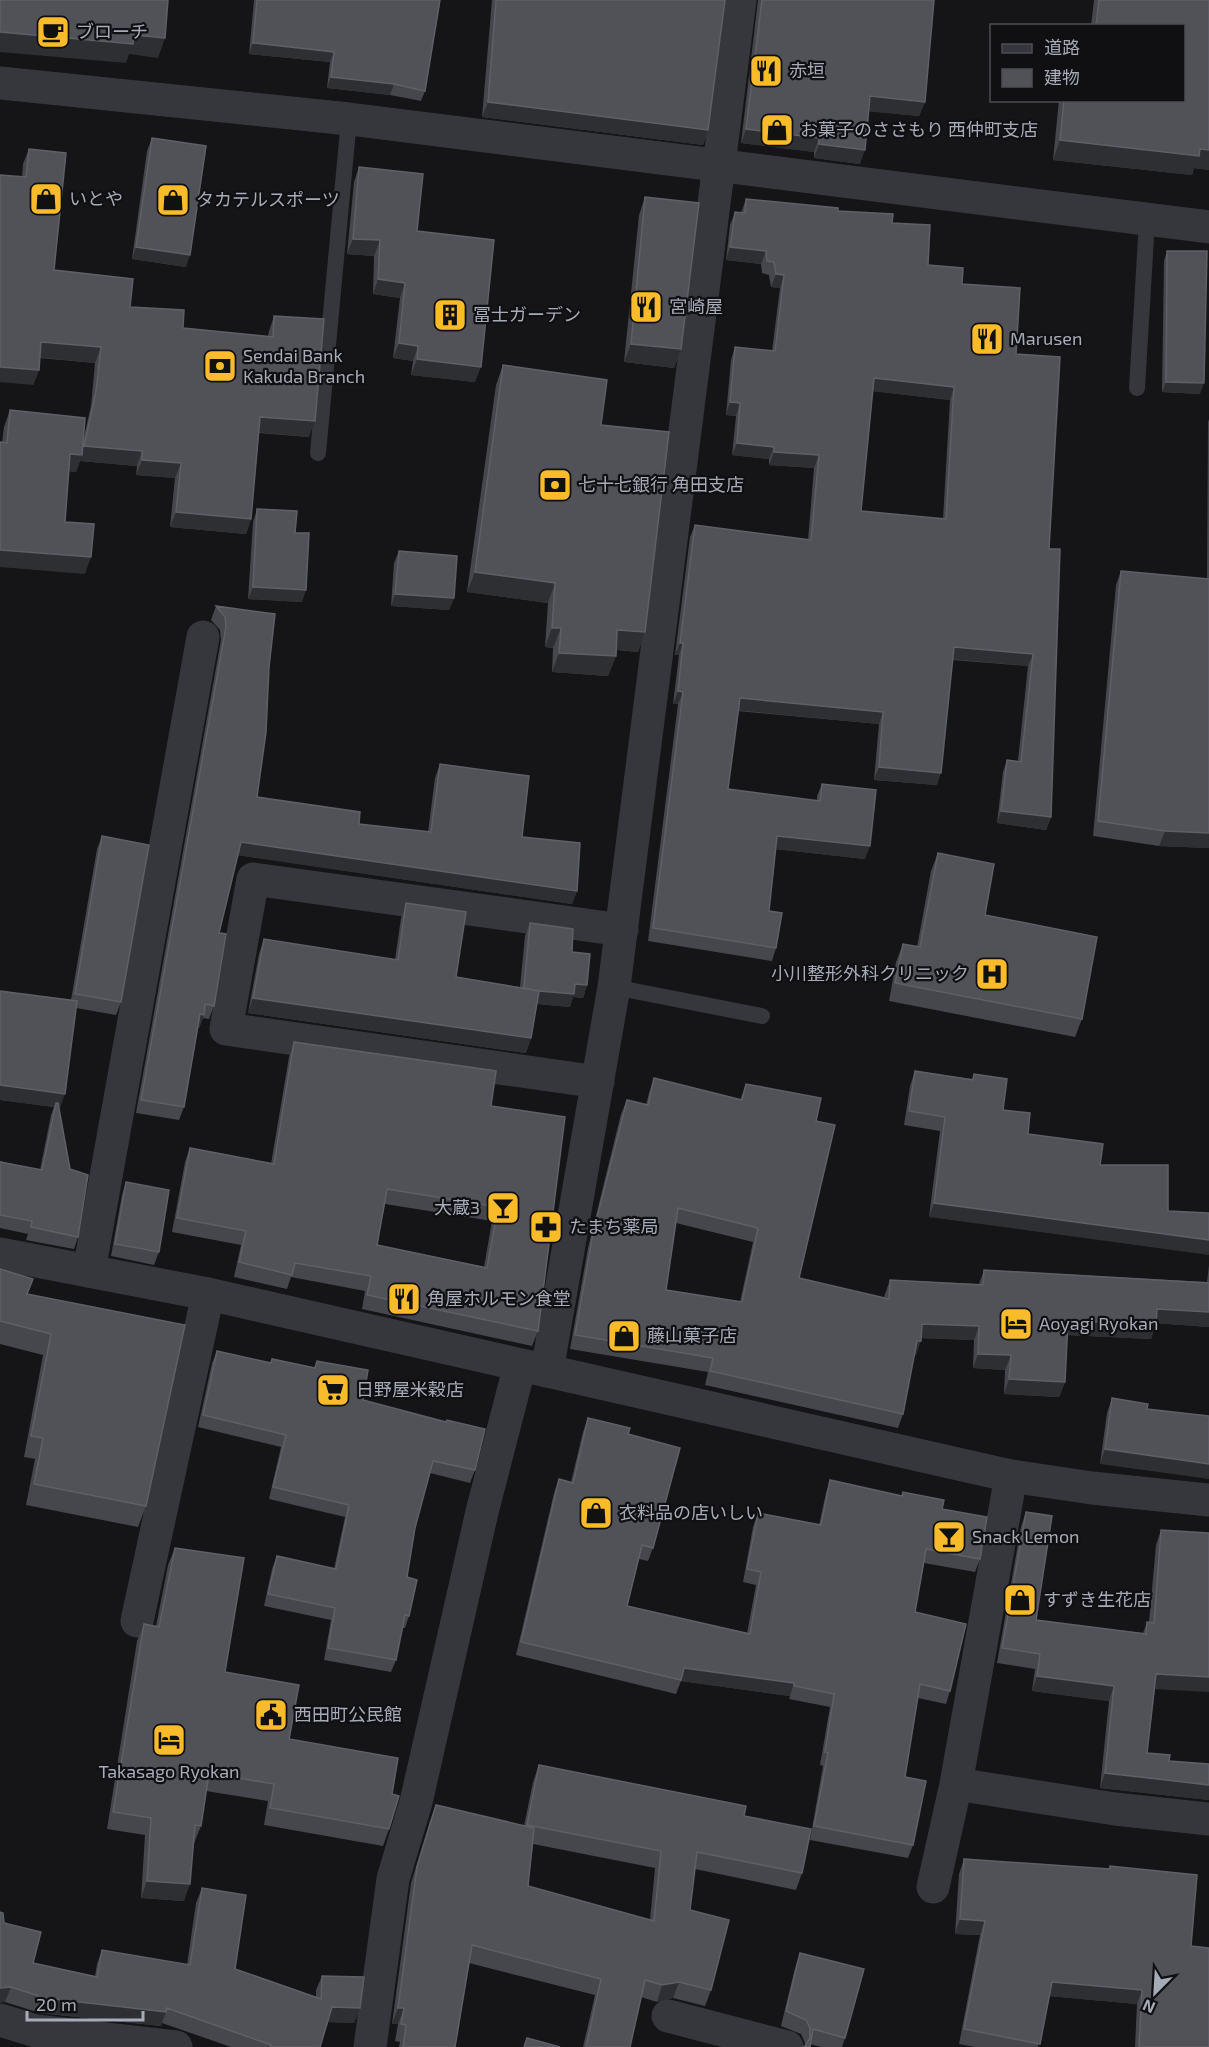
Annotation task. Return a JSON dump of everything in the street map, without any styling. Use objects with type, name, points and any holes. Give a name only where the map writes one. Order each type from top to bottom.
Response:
[{"type":"street","points":[[370,2047],[393,1879],[416,1802],[482,1512],[534,1368],[597,1082],[622,930],[740,0]]},
{"type":"street","points":[[0,82],[349,119],[1209,227]]},
{"type":"street","points":[[89,1271],[203,637]]},
{"type":"street","points":[[597,1082],[226,1029],[253,879],[622,930]]},
{"type":"street","points":[[0,1254],[208,1294],[1011,1476],[1092,1488],[1209,1500]]},
{"type":"street","points":[[137,1621],[208,1294]]},
{"type":"street","points":[[933,1887],[956,1784],[1011,1476]]},
{"type":"street","points":[[956,1784],[1115,1809],[1209,1819]]},
{"type":"street","points":[[668,2016],[787,2047]]},
{"type":"street","points":[[0,2020],[36,2031],[176,2047]]},
{"type":"lane","points":[[318,453],[349,119]]},
{"type":"lane","points":[[1137,388],[1147,221]]},
{"type":"lane","points":[[614,987],[762,1016]]},
{"type":"building","points":[[0,0],[168,0],[165,38],[134,35],[133,44],[0,32]]},
{"type":"building","points":[[257,0],[440,0],[425,91],[394,84],[331,77],[334,52],[253,43]]},
{"type":"building","points":[[496,0],[725,0],[708,130],[488,102]]},
{"type":"building","points":[[762,0],[934,0],[925,102],[870,96],[865,150],[819,144],[819,138],[746,129]]},
{"type":"building","points":[[1099,0],[1209,0],[1209,150],[1200,149],[1199,156],[1060,140],[1064,102],[1185,102],[1185,24],[1096,24]]},
{"type":"building","points":[[152,138],[206,146],[190,255],[136,247]]},
{"type":"building","points":[[29,149],[66,153],[54,270],[133,279],[130,307],[184,310],[183,328],[273,337],[274,316],[324,319],[315,421],[260,417],[251,519],[176,512],[181,463],[142,460],[142,451],[84,446],[96,391],[101,347],[41,342],[39,370],[0,367],[0,175],[26,177]]},
{"type":"building","points":[[359,167],[423,174],[417,231],[494,240],[481,367],[417,359],[418,346],[399,343],[405,283],[378,279],[380,240],[353,239]]},
{"type":"building","points":[[645,197],[699,203],[681,349],[631,344]]},
{"type":"building","points":[[746,199],[838,208],[838,211],[893,214],[892,223],[930,225],[928,265],[963,268],[962,284],[1020,288],[1016,354],[1060,357],[1049,549],[1060,549],[1051,817],[1001,811],[1007,760],[1021,762],[1033,654],[954,647],[941,773],[879,767],[883,712],[740,698],[728,789],[820,801],[822,784],[876,790],[870,846],[777,836],[769,911],[782,913],[776,948],[653,928],[683,692],[678,691],[683,643],[680,643],[695,525],[811,540],[819,455],[774,452],[774,447],[737,443],[740,403],[730,402],[735,347],[775,351],[784,275],[776,274],[774,262],[767,261],[766,251],[730,247],[735,212],[745,213]],"holes":[[[874,378],[954,387],[946,519],[861,511]]]},
{"type":"building","points":[[1167,251],[1207,251],[1204,383],[1166,382]]},
{"type":"building","points":[[503,365],[607,380],[601,425],[669,432],[645,632],[617,630],[616,656],[559,653],[561,628],[552,628],[555,583],[475,572]]},
{"type":"building","points":[[10,410],[85,418],[82,455],[70,454],[65,522],[94,524],[91,557],[0,550],[0,442],[7,443]]},
{"type":"building","points":[[257,509],[297,511],[295,533],[309,533],[306,590],[253,587]]},
{"type":"building","points":[[399,551],[457,556],[454,598],[395,594]]},
{"type":"building","points":[[1121,571],[1209,579],[1209,833],[1165,831],[1098,821]]},
{"type":"building","points":[[216,606],[275,614],[269,667],[266,732],[257,797],[360,812],[359,824],[431,832],[440,764],[529,776],[522,837],[580,843],[577,891],[241,842],[219,933],[226,934],[214,1006],[205,1004],[204,1015],[200,1014],[184,1107],[141,1100],[226,627],[225,617]]},
{"type":"building","points":[[102,836],[149,845],[121,1002],[75,994]]},
{"type":"building","points":[[938,853],[994,864],[985,915],[1097,937],[1082,1019],[895,983],[903,944],[920,947]]},
{"type":"building","points":[[406,903],[466,912],[456,977],[539,991],[531,1038],[253,998],[264,939],[398,960]]},
{"type":"building","points":[[530,923],[573,929],[572,952],[590,954],[587,985],[575,984],[574,994],[524,988]]},
{"type":"building","points":[[0,991],[77,1001],[65,1094],[0,1085]]},
{"type":"building","points":[[294,1042],[496,1071],[491,1106],[565,1117],[538,1331],[367,1295],[371,1276],[295,1263],[292,1275],[239,1262],[246,1231],[177,1218],[190,1148],[274,1164]],"holes":[[[387,1189],[498,1207],[487,1268],[377,1245]]]},
{"type":"building","points":[[915,1071],[973,1080],[974,1074],[1007,1079],[1003,1110],[1030,1113],[1028,1134],[1103,1144],[1100,1165],[1168,1165],[1168,1211],[1209,1213],[1209,1240],[934,1203],[945,1117],[909,1111]]},
{"type":"building","points":[[654,1078],[742,1100],[746,1084],[821,1098],[816,1121],[835,1125],[799,1278],[889,1299],[890,1280],[983,1285],[984,1270],[1209,1283],[1209,1312],[1157,1309],[1156,1324],[1068,1321],[1065,1382],[1009,1379],[1011,1355],[978,1354],[979,1326],[922,1324],[921,1341],[917,1341],[903,1414],[710,1371],[713,1358],[575,1335],[593,1233],[627,1100],[648,1105]],"holes":[[[678,1208],[758,1228],[742,1302],[666,1290]]]},
{"type":"building","points":[[56,1103],[58,1103],[70,1169],[88,1175],[78,1237],[31,1227],[32,1221],[0,1215],[0,1162],[42,1170]]},
{"type":"building","points":[[126,1182],[169,1190],[159,1252],[115,1244]]},
{"type":"building","points":[[0,1269],[33,1279],[27,1294],[185,1325],[146,1506],[34,1484],[43,1438],[31,1436],[51,1334],[0,1321]]},
{"type":"building","points":[[217,1351],[271,1363],[272,1359],[315,1368],[317,1361],[368,1370],[363,1400],[446,1422],[447,1420],[485,1429],[475,1470],[433,1461],[415,1528],[407,1577],[417,1580],[409,1616],[405,1615],[396,1660],[328,1648],[335,1608],[268,1594],[277,1556],[336,1569],[349,1505],[273,1487],[286,1435],[203,1415]]},
{"type":"building","points":[[1112,1398],[1148,1404],[1147,1409],[1209,1416],[1209,1464],[1105,1449]]},
{"type":"building","points":[[588,1418],[630,1428],[628,1434],[680,1448],[653,1548],[642,1545],[627,1606],[750,1634],[761,1572],[747,1569],[758,1513],[821,1525],[830,1480],[902,1496],[903,1492],[944,1500],[942,1509],[987,1517],[980,1559],[926,1549],[915,1612],[966,1624],[950,1691],[920,1684],[905,1777],[926,1781],[913,1845],[814,1826],[828,1753],[825,1752],[834,1694],[794,1686],[794,1683],[684,1668],[681,1680],[521,1642],[559,1479],[573,1483]]},
{"type":"building","points":[[1026,1512],[1052,1516],[1036,1620],[1146,1634],[1147,1622],[1154,1623],[1161,1530],[1209,1533],[1209,1677],[1156,1674],[1147,1753],[1170,1755],[1169,1761],[1209,1764],[1209,1785],[1105,1773],[1114,1686],[1037,1676],[1040,1654],[1002,1648]]},
{"type":"building","points":[[175,1548],[244,1558],[225,1672],[299,1685],[289,1739],[398,1758],[392,1794],[399,1796],[389,1829],[270,1808],[274,1784],[209,1773],[201,1826],[195,1825],[190,1884],[147,1881],[151,1818],[113,1812],[144,1624],[159,1627]]},
{"type":"building","points":[[539,1765],[746,1806],[744,1816],[811,1829],[802,1873],[697,1852],[690,1910],[729,1920],[711,1990],[679,1982],[662,1985],[645,1980],[630,2047],[586,2047],[601,1979],[472,1945],[455,2047],[403,2047],[406,2025],[401,2024],[404,2008],[398,2008],[417,1867],[436,1805],[534,1828],[528,1886],[654,1921],[661,1851],[527,1825]]},
{"type":"building","points":[[964,1859],[1110,1869],[1110,1866],[1197,1875],[1191,1946],[1209,1948],[1209,2047],[1139,2047],[1142,1990],[1052,1982],[1040,2044],[964,2029],[985,1921],[960,1919]]},
{"type":"building","points":[[202,1888],[246,1895],[235,1969],[321,1999],[322,1976],[364,1977],[360,2008],[332,2007],[320,2047],[270,2047],[271,2045],[167,2008],[166,2012],[45,1998],[11,1987],[0,1988],[0,1912],[3,1913],[4,1923],[41,1932],[33,1963],[97,1977],[102,1950],[190,1965]]},
{"type":"building","points":[[800,1953],[864,1969],[845,2038],[813,2029],[810,2047],[803,2047],[810,2038],[810,2028],[806,2020],[786,2011]]},
{"type":"building","points":[[527,2038],[560,2047],[524,2047]]},
{"type":"place","name":"ブローチ","points":[[53,32]]},
{"type":"place","name":"赤垣","points":[[766,71]]},
{"type":"place","name":"お菓子のささもり 西仲町支店","points":[[777,130]]},
{"type":"place","name":"いとや","points":[[46,199]]},
{"type":"place","name":"タカテルスポーツ","points":[[173,200]]},
{"type":"place","name":"宮崎屋","points":[[646,307]]},
{"type":"place","name":"冨士ガーデン","points":[[450,315]]},
{"type":"place","name":"Marusen","points":[[987,339]]},
{"type":"place","name":"Sendai Bank Kakuda Branch","points":[[220,366]]},
{"type":"place","name":"七十七銀行 角田支店","points":[[555,485]]},
{"type":"place","name":"小川整形外科クリニック","points":[[992,974]]},
{"type":"place","name":"大蔵3","points":[[503,1208]]},
{"type":"place","name":"たまち薬局","points":[[546,1227]]},
{"type":"place","name":"角屋ホルモン食堂","points":[[404,1299]]},
{"type":"place","name":"Aoyagi Ryokan","points":[[1016,1324]]},
{"type":"place","name":"藤山菓子店","points":[[624,1336]]},
{"type":"place","name":"日野屋米穀店","points":[[333,1390]]},
{"type":"place","name":"衣料品の店いしい","points":[[596,1513]]},
{"type":"place","name":"Snack Lemon","points":[[949,1537]]},
{"type":"place","name":"すずき生花店","points":[[1020,1600]]},
{"type":"place","name":"西田町公民館","points":[[271,1715]]},
{"type":"place","name":"Takasago Ryokan","points":[[169,1740]]}]
